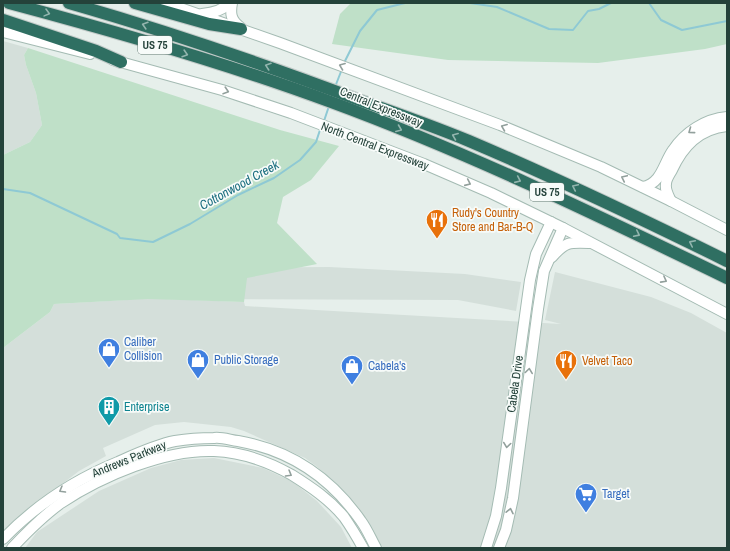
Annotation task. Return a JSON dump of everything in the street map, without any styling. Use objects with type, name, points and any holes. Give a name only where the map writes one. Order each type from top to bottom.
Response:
[{"type":"highway","name":"Central Expressway","points":[[9,3],[145,42],[300,91],[363,114],[444,147],[554,196],[727,278]]},
{"type":"highway","name":"Central Expressway","points":[[69,3],[154,28],[304,79],[456,136],[560,181],[727,261]]},
{"type":"highway","points":[[135,3],[209,24],[241,29]]},
{"type":"highway","points":[[3,20],[121,62]]},
{"type":"street","points":[[166,3],[201,14],[311,54],[500,125],[601,167],[727,230]]},
{"type":"street","points":[[230,3],[232,19],[241,29]]},
{"type":"street","points":[[201,14],[219,10],[230,3]]},
{"type":"street","name":"North Central Expressway","points":[[3,32],[121,62],[222,90],[291,113],[435,168],[551,222],[727,314]]},
{"type":"street","points":[[643,187],[650,185],[658,179],[672,151],[684,136],[708,121],[727,117]]},
{"type":"street","points":[[671,201],[666,191],[666,182],[679,154],[691,141],[702,134],[712,129],[727,126]]},
{"type":"street","name":"Cabela Drive","points":[[486,548],[496,516],[501,488],[530,280],[536,254],[551,222]]},
{"type":"street","name":"Cabela Drive","points":[[499,548],[506,530],[513,498],[544,271],[562,228]]},
{"type":"street","points":[[548,261],[563,245],[574,242],[592,243]]},
{"type":"street","name":"Andrews Parkway","points":[[3,539],[39,506],[95,471],[138,453],[174,442],[215,437],[257,444],[288,456],[306,466],[344,499],[362,522],[376,548]]},
{"type":"street","points":[[253,457],[257,444]]},
{"type":"street","name":"Andrews Parkway","points":[[12,548],[44,516],[61,504],[100,482],[141,464],[177,453],[215,451],[253,457],[283,470],[311,486],[344,517],[363,548]]},
{"type":"street","points":[[95,471],[100,482]]},
{"type":"street","points":[[319,493],[331,496],[349,515],[362,535],[367,539],[371,539]]},
{"type":"shaded area","points":[[3,41],[28,48],[24,55],[36,93],[42,125],[30,142],[3,155]]},
{"type":"shaded area","points":[[329,267],[465,274],[521,282],[516,311],[458,300],[166,299],[244,302],[245,306],[561,324],[545,320],[555,272],[651,297],[691,313],[727,333],[727,548],[383,548],[366,520],[341,489],[305,458],[244,431],[231,427],[184,422],[155,425],[103,448],[106,456],[79,471],[17,519],[3,535],[3,348],[50,312],[54,304],[126,300],[3,269]]},
{"type":"shaded area","points":[[214,458],[263,468],[293,482],[317,501],[341,527],[352,548],[25,548],[37,532],[99,491],[151,468],[181,460]]},
{"type":"green space","points":[[351,3],[727,3],[727,44],[705,49],[598,63],[448,60],[332,44],[340,14]]},
{"type":"green space","points":[[28,48],[280,130],[339,146],[311,180],[283,197],[277,223],[317,264],[247,278],[244,302],[148,299],[54,304],[50,312],[3,348],[3,155],[30,142],[42,125],[36,93],[24,55]]},
{"type":"waterway","name":"Cottonwood Creek","points":[[344,63],[360,31],[377,10],[405,3]]},
{"type":"waterway","name":"Cottonwood Creek","points":[[470,3],[497,7],[549,29],[573,30],[588,11],[599,9],[611,3]]},
{"type":"waterway","name":"Cottonwood Creek","points":[[649,3],[661,20],[682,30],[727,21]]},
{"type":"waterway","name":"Cottonwood Creek","points":[[335,87],[342,69]]},
{"type":"waterway","name":"Cottonwood Creek","points":[[324,121],[329,106]]},
{"type":"waterway","name":"Cottonwood Creek","points":[[3,189],[30,193],[117,234],[120,238],[153,242],[190,224],[238,195],[274,178],[300,160],[316,142],[321,127]]},
{"type":"place","name":"Rudy's Country Store and Bar-B-Q","points":[[437,240]]},
{"type":"place","name":"Caliber Collision","points":[[109,368]]},
{"type":"place","name":"Public Storage","points":[[198,380]]},
{"type":"place","name":"Velvet Taco","points":[[566,380]]},
{"type":"place","name":"Cabela's","points":[[352,386]]},
{"type":"place","name":"Enterprise","points":[[109,426]]},
{"type":"place","name":"Target","points":[[586,514]]}]
